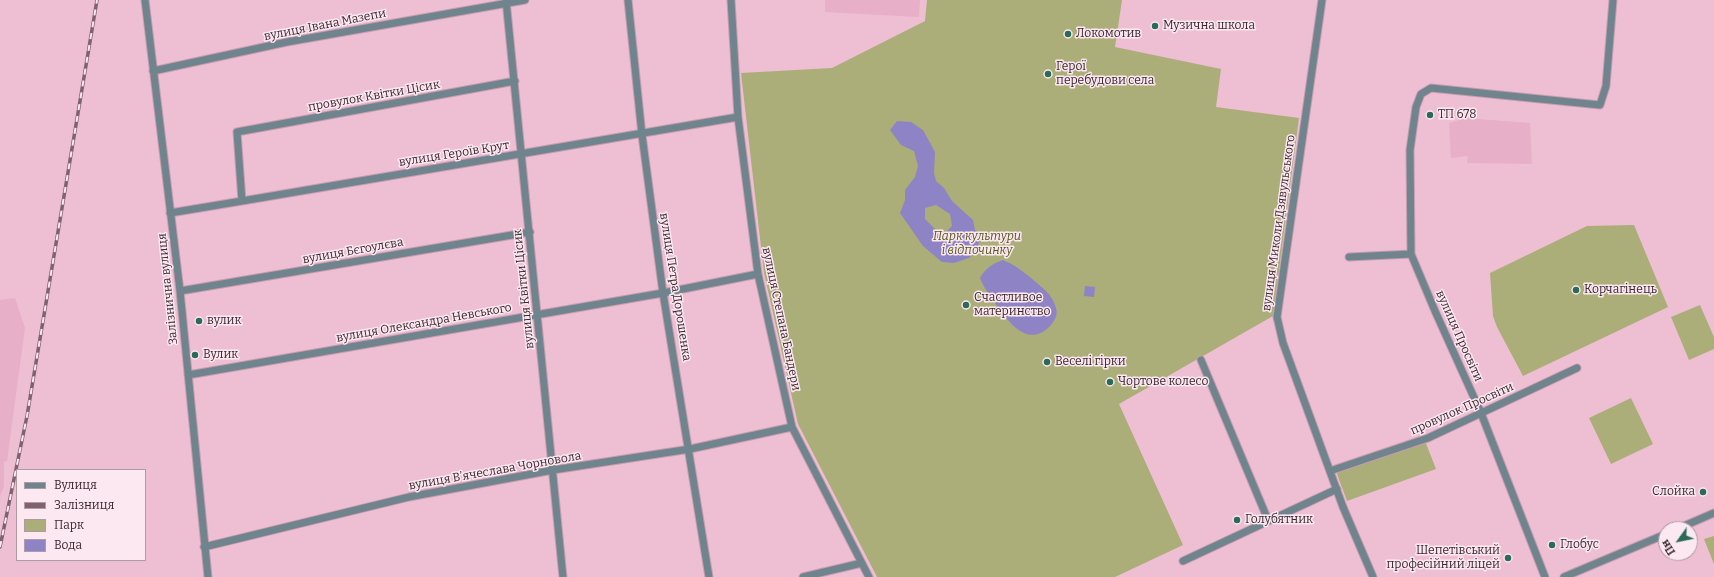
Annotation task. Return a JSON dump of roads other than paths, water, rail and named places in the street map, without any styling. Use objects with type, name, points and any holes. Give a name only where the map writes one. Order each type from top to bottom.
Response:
[{"type":"street","name":"Залізнична вулиця","points":[[145,0],[180,291],[208,577]]},
{"type":"street","name":"вулиця Івана Мазепи","points":[[153,71],[287,42],[506,2],[525,0]]},
{"type":"street","name":"вулиця Петра Дорошенка","points":[[628,0],[642,134],[663,293],[690,449],[709,577]]},
{"type":"street","name":"вулиця Степана Бандери","points":[[731,0],[738,117],[758,274],[792,427],[869,577]]},
{"type":"street","name":"вулиця Миколи Дзявульського","points":[[1322,0],[1277,317],[1282,343],[1330,471],[1373,577]]},
{"type":"street","name":"вулиця Просвіти","points":[[1544,577],[1481,413],[1411,254],[1410,150],[1416,107],[1421,94],[1431,88],[1600,105],[1606,86],[1613,0]]},
{"type":"street","name":"вулиця Квітки Цісик","points":[[506,2],[563,577]]},
{"type":"street","name":"провулок Квітки Цісик","points":[[242,200],[237,132],[515,82]]},
{"type":"street","name":"вулиця Героїв Крут","points":[[170,212],[738,117]]},
{"type":"street","name":"вулиця Бєгоулєва","points":[[180,291],[530,232]]},
{"type":"street","points":[[1349,257],[1411,254]]},
{"type":"street","name":"вулиця Олександра Невського","points":[[188,375],[663,293],[758,274]]},
{"type":"street","points":[[1201,360],[1268,520]]},
{"type":"street","name":"провулок Просвіти","points":[[1330,471],[1428,438],[1577,368]]},
{"type":"street","name":"вулиця Вʼячеслава Чорновола","points":[[204,547],[409,497],[553,470],[690,449],[792,427]]},
{"type":"street","points":[[1183,561],[1337,489]]},
{"type":"street","points":[[1697,521],[1714,514]]},
{"type":"street","points":[[1564,577],[1658,537]]},
{"type":"street","points":[[803,577],[862,564]]},
{"type":"water","points":[[897,121],[911,122],[923,130],[935,152],[934,173],[936,181],[944,188],[952,201],[973,220],[975,230],[982,234],[975,253],[969,258],[954,263],[942,262],[923,246],[900,213],[905,200],[905,190],[915,177],[918,166],[914,151],[901,145],[890,130]],"holes":[[[936,205],[950,214],[952,226],[946,232],[935,229],[925,219],[925,208]]]},
{"type":"water","points":[[1003,260],[1024,272],[1043,288],[1052,298],[1057,311],[1055,319],[1043,332],[1036,335],[1028,334],[1015,327],[1003,314],[984,286],[980,278],[982,275],[990,267]]},
{"type":"water","points":[[1085,286],[1095,287],[1094,297],[1084,296]]},
{"type":"railway","points":[[16,469],[27,416],[97,0]]},
{"type":"railway","points":[[0,547],[16,469]]},
{"type":"place","name":"Музична школа","points":[[1155,26]]},
{"type":"place","name":"Локомотив","points":[[1068,34]]},
{"type":"place","name":"Герої перебудови села","points":[[1048,74]]},
{"type":"place","name":"ТП 678","points":[[1430,115]]},
{"type":"place","name":"Корчагінець","points":[[1576,290]]},
{"type":"place","name":"Счастливое материнство","points":[[966,305]]},
{"type":"place","name":"вулик","points":[[199,321]]},
{"type":"place","name":"Вулик","points":[[195,355]]},
{"type":"place","name":"Веселі гірки","points":[[1047,362]]},
{"type":"place","name":"Чортове колесо","points":[[1110,382]]},
{"type":"place","name":"Слойка","points":[[1703,492]]},
{"type":"place","name":"Голубятник","points":[[1237,520]]},
{"type":"place","name":"Глобус","points":[[1552,545]]},
{"type":"place","name":"Шепетівський професійний ліцей","points":[[1508,558]]},
{"type":"park label","name":"Парк культури і відпочинку","points":[[977,244]]}]
